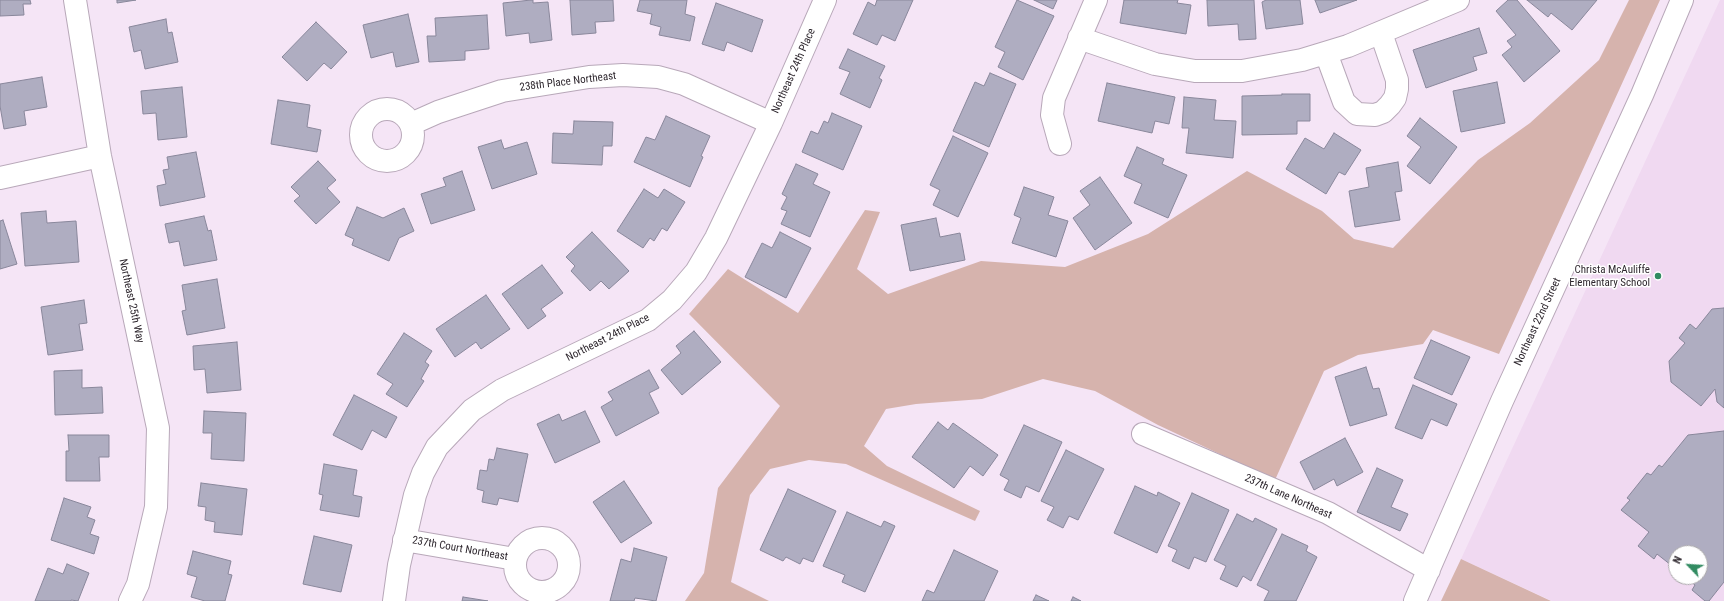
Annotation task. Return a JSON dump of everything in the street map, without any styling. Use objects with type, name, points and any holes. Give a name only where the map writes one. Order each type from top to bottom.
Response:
[{"type":"street","name":"Northeast 25th Way","points":[[75,0],[100,156],[158,428],[156,507],[138,584],[130,601]]},
{"type":"street","name":"Northeast 24th Place","points":[[394,601],[404,540],[415,495],[423,473],[438,447],[472,410],[502,390],[648,320],[672,300],[696,272],[716,238],[771,123],[825,0]]},
{"type":"street","points":[[1060,144],[1052,115],[1054,98],[1096,0]]},
{"type":"street","points":[[1079,38],[1155,64],[1195,71],[1242,71],[1302,60],[1348,46],[1458,0]]},
{"type":"street","name":"Northeast 22nd Street","points":[[1415,601],[1502,401],[1642,94],[1682,0]]},
{"type":"street","points":[[1326,52],[1344,102],[1349,109],[1357,114],[1375,115],[1384,112],[1395,98],[1397,80],[1381,33]]},
{"type":"street","name":"238th Place Northeast","points":[[411,124],[438,112],[502,91],[589,77],[623,75],[658,76],[684,84],[771,123]]},
{"type":"street","points":[[0,178],[100,156]]},
{"type":"street","name":"237th Lane Northeast","points":[[1143,434],[1328,513],[1429,570]]},
{"type":"street","name":"237th Court Northeast","points":[[404,540],[515,559]]},
{"type":"shaded area","points":[[1629,0],[1660,0],[1499,354],[1433,330],[1423,344],[1358,355],[1324,371],[1275,480],[1158,425],[1095,391],[1043,379],[982,399],[916,404],[886,409],[864,446],[887,466],[980,511],[975,521],[846,464],[809,460],[770,469],[750,495],[731,582],[769,601],[685,601],[704,573],[718,488],[780,406],[689,314],[728,269],[798,313],[865,210],[880,212],[857,269],[888,294],[981,261],[1065,267],[1148,234],[1247,171],[1322,211],[1354,239],[1393,248],[1478,160],[1530,123],[1599,60]]},
{"type":"shaded area","name":"Christa McAuliffe Elementary School","points":[[1720,0],[1724,0],[1724,601],[1552,601],[1461,559]]},
{"type":"shaded area","points":[[1461,559],[1551,601],[1441,601]]},
{"type":"building","points":[[0,0],[30,0],[31,4],[23,4],[24,15],[0,16]]},
{"type":"building","points":[[117,0],[136,0],[117,3]]},
{"type":"building","points":[[533,0],[533,3],[548,2],[552,40],[530,43],[529,33],[506,36],[503,3]]},
{"type":"building","points":[[570,0],[613,0],[614,21],[595,22],[596,33],[572,35]]},
{"type":"building","points":[[640,0],[687,0],[685,14],[695,17],[690,41],[659,35],[661,27],[650,24],[652,14],[637,11]]},
{"type":"building","points":[[877,0],[913,0],[895,41],[882,35],[877,45],[853,34],[868,2],[875,6]]},
{"type":"building","points":[[1017,0],[1054,16],[1023,80],[998,67],[1005,52],[995,47]]},
{"type":"building","points":[[1034,0],[1057,0],[1053,9]]},
{"type":"building","points":[[1124,0],[1178,0],[1177,3],[1191,5],[1186,34],[1120,23]]},
{"type":"building","points":[[1207,0],[1254,0],[1256,39],[1239,40],[1238,24],[1208,26]]},
{"type":"building","points":[[1266,0],[1300,0],[1303,24],[1266,29],[1262,2]]},
{"type":"building","points":[[1315,0],[1357,0],[1320,13]]},
{"type":"building","points":[[1508,0],[1517,0],[1560,51],[1524,82],[1502,55],[1512,47],[1507,41],[1516,35],[1496,11]]},
{"type":"building","points":[[1527,0],[1597,0],[1572,30],[1551,13],[1548,17]]},
{"type":"building","points":[[716,3],[763,20],[752,52],[727,42],[724,51],[702,44]]},
{"type":"building","points":[[408,14],[419,62],[396,67],[393,52],[371,58],[363,25]]},
{"type":"building","points":[[487,15],[489,49],[465,51],[465,60],[429,62],[427,36],[436,36],[435,18]]},
{"type":"building","points":[[166,19],[168,33],[172,32],[178,62],[145,69],[141,50],[134,52],[129,27]]},
{"type":"building","points":[[316,22],[347,52],[331,69],[324,63],[307,81],[282,57]]},
{"type":"building","points":[[1479,28],[1487,53],[1473,57],[1477,70],[1426,88],[1413,50]]},
{"type":"building","points":[[848,49],[885,66],[879,78],[882,80],[870,108],[840,94],[850,72],[839,68]]},
{"type":"building","points":[[990,73],[1016,84],[989,147],[953,131],[975,82],[984,86]]},
{"type":"building","points":[[42,77],[47,107],[24,111],[26,125],[4,129],[0,106],[0,84]]},
{"type":"building","points":[[1497,82],[1505,123],[1461,132],[1453,91]]},
{"type":"building","points":[[1107,83],[1175,97],[1169,124],[1155,121],[1152,133],[1098,121]]},
{"type":"building","points":[[182,87],[187,137],[158,140],[156,113],[143,114],[141,91]]},
{"type":"building","points":[[1310,94],[1310,121],[1297,121],[1297,134],[1242,135],[1242,96]]},
{"type":"building","points":[[1184,97],[1216,100],[1214,120],[1236,121],[1233,158],[1186,153],[1189,128],[1182,128]]},
{"type":"building","points":[[278,100],[310,105],[307,127],[321,130],[317,152],[271,144]]},
{"type":"building","points":[[832,113],[862,126],[843,170],[802,152],[811,131],[818,134],[824,121],[828,123]]},
{"type":"building","points":[[666,116],[710,136],[690,187],[634,162],[646,137],[655,140]]},
{"type":"building","points":[[1420,118],[1457,147],[1430,184],[1407,166],[1421,147],[1407,136]]},
{"type":"building","points":[[574,121],[613,122],[612,146],[603,146],[602,165],[552,163],[553,133],[573,134]]},
{"type":"building","points":[[1334,133],[1361,150],[1345,175],[1339,172],[1326,194],[1286,169],[1305,138],[1324,149]]},
{"type":"building","points":[[953,136],[988,153],[958,217],[933,205],[940,190],[930,185]]},
{"type":"building","points":[[501,140],[504,149],[527,142],[537,174],[492,189],[478,147]]},
{"type":"building","points":[[1137,147],[1164,159],[1162,164],[1187,175],[1168,218],[1134,203],[1142,184],[1124,176]]},
{"type":"building","points":[[196,152],[205,197],[160,206],[157,186],[166,184],[163,170],[169,169],[167,157]]},
{"type":"building","points":[[318,161],[336,180],[327,188],[340,202],[316,224],[294,201],[300,196],[291,187]]},
{"type":"building","points":[[1398,162],[1402,191],[1395,192],[1400,220],[1355,227],[1349,191],[1369,187],[1366,168]]},
{"type":"building","points":[[796,164],[818,174],[813,184],[830,192],[810,237],[781,224],[787,211],[781,209],[787,197],[782,194]]},
{"type":"building","points":[[462,171],[475,210],[431,224],[421,194],[446,186],[443,178]]},
{"type":"building","points":[[1100,177],[1132,223],[1095,250],[1073,218],[1090,205],[1080,191]]},
{"type":"building","points":[[1024,187],[1054,197],[1048,215],[1068,221],[1056,257],[1012,243],[1021,218],[1014,215]]},
{"type":"building","points":[[644,189],[658,198],[664,189],[685,202],[667,231],[662,228],[654,241],[650,238],[643,248],[617,231]]},
{"type":"building","points":[[357,207],[383,218],[404,208],[414,231],[399,238],[389,261],[352,245],[354,239],[345,235]]},
{"type":"building","points":[[46,211],[47,223],[76,221],[79,262],[25,266],[21,213]]},
{"type":"building","points":[[204,216],[208,231],[211,230],[217,260],[184,266],[179,241],[169,243],[165,224]]},
{"type":"building","points":[[936,218],[940,237],[960,233],[965,260],[910,271],[901,225]]},
{"type":"building","points":[[3,220],[17,264],[0,269],[0,221]]},
{"type":"building","points":[[592,232],[629,271],[609,289],[601,281],[590,291],[571,271],[575,266],[566,257]]},
{"type":"building","points":[[780,232],[811,248],[786,298],[745,277],[762,243],[772,248]]},
{"type":"building","points":[[542,265],[563,293],[541,309],[546,316],[528,329],[502,294]]},
{"type":"building","points":[[217,279],[225,328],[187,335],[182,311],[186,310],[182,285]]},
{"type":"building","points":[[486,295],[510,329],[481,349],[476,342],[455,357],[436,329]]},
{"type":"building","points":[[84,300],[87,323],[79,324],[83,350],[48,355],[41,307]]},
{"type":"building","points":[[1724,308],[1724,408],[1717,402],[1715,389],[1701,406],[1671,382],[1669,361],[1685,343],[1679,338],[1690,324],[1696,329],[1712,309]]},
{"type":"building","points":[[694,331],[721,362],[682,395],[661,370],[681,353],[676,346]]},
{"type":"building","points":[[404,333],[432,351],[425,362],[429,365],[421,379],[424,381],[407,407],[386,394],[393,384],[377,374]]},
{"type":"building","points":[[1431,340],[1470,357],[1452,395],[1414,378]]},
{"type":"building","points":[[237,342],[241,390],[207,393],[205,369],[194,370],[193,346]]},
{"type":"building","points":[[1366,367],[1373,389],[1379,388],[1387,415],[1350,426],[1335,377]]},
{"type":"building","points":[[82,370],[82,388],[102,387],[103,413],[55,415],[54,371]]},
{"type":"building","points":[[649,370],[659,388],[649,393],[659,413],[616,436],[601,407],[613,400],[608,392]]},
{"type":"building","points":[[1413,385],[1457,404],[1447,426],[1431,419],[1422,439],[1395,428]]},
{"type":"building","points":[[354,395],[397,417],[386,438],[372,430],[362,450],[333,435]]},
{"type":"building","points":[[204,411],[246,413],[244,461],[211,459],[212,433],[203,433]]},
{"type":"building","points":[[585,411],[600,442],[555,463],[537,424],[559,414],[562,421]]},
{"type":"building","points":[[938,422],[948,430],[953,423],[998,455],[983,476],[970,466],[954,488],[912,457]]},
{"type":"building","points":[[1024,425],[1062,442],[1039,492],[1026,486],[1021,498],[1004,490],[1009,480],[1000,475]]},
{"type":"building","points":[[1724,431],[1724,582],[1709,601],[1705,601],[1692,590],[1695,585],[1708,585],[1708,545],[1668,545],[1668,563],[1657,554],[1654,559],[1638,546],[1649,532],[1621,510],[1630,500],[1627,498],[1647,473],[1651,475],[1659,465],[1662,467],[1688,435]]},
{"type":"building","points":[[68,435],[109,435],[109,457],[99,457],[100,481],[66,481],[66,451],[69,451]]},
{"type":"building","points":[[1345,438],[1363,472],[1337,486],[1334,479],[1314,490],[1300,462]]},
{"type":"building","points":[[497,448],[528,454],[518,502],[499,498],[497,505],[482,502],[484,491],[477,489],[480,470],[487,471],[489,459],[494,460]]},
{"type":"building","points":[[1066,450],[1104,469],[1078,520],[1069,516],[1063,528],[1047,520],[1054,507],[1041,501]]},
{"type":"building","points":[[324,464],[357,470],[353,495],[362,497],[359,517],[320,510],[323,495],[319,494]]},
{"type":"building","points":[[1377,468],[1403,480],[1391,507],[1408,514],[1400,531],[1357,512]]},
{"type":"building","points":[[624,481],[652,523],[621,543],[593,502]]},
{"type":"building","points":[[201,483],[247,489],[242,535],[214,532],[215,522],[205,520],[206,507],[198,506]]},
{"type":"building","points":[[1135,486],[1157,496],[1158,492],[1180,503],[1157,553],[1114,533]]},
{"type":"building","points":[[788,489],[836,511],[813,562],[803,558],[800,564],[786,557],[783,561],[760,550]]},
{"type":"building","points":[[1192,493],[1229,510],[1206,562],[1194,557],[1189,569],[1172,561],[1177,550],[1168,546]]},
{"type":"building","points":[[64,498],[91,507],[87,517],[95,520],[90,534],[99,537],[94,554],[51,540]]},
{"type":"building","points":[[847,512],[881,527],[884,521],[895,526],[865,592],[842,582],[845,575],[823,566]]},
{"type":"building","points":[[1237,514],[1253,522],[1255,518],[1277,529],[1251,581],[1243,576],[1237,587],[1220,579],[1226,566],[1214,560]]},
{"type":"building","points":[[1282,534],[1308,546],[1306,551],[1317,557],[1296,601],[1264,601],[1269,591],[1257,585]]},
{"type":"building","points":[[314,536],[352,545],[341,592],[303,584]]},
{"type":"building","points":[[634,548],[667,557],[656,601],[635,598],[634,601],[610,601],[621,559],[631,562]]},
{"type":"building","points":[[954,550],[998,571],[984,601],[922,601],[927,590],[934,593]]},
{"type":"building","points":[[193,551],[231,561],[228,574],[232,575],[225,601],[205,601],[191,597],[197,577],[187,574]]},
{"type":"building","points":[[67,564],[89,573],[78,601],[35,601],[48,568],[63,574]]},
{"type":"building","points":[[1036,595],[1049,601],[1033,601]]},
{"type":"building","points":[[463,597],[488,601],[462,601]]},
{"type":"building","points":[[1073,597],[1081,601],[1071,601]]},
{"type":"place","name":"Christa McAuliffe Elementary School","points":[[1658,276]]}]
